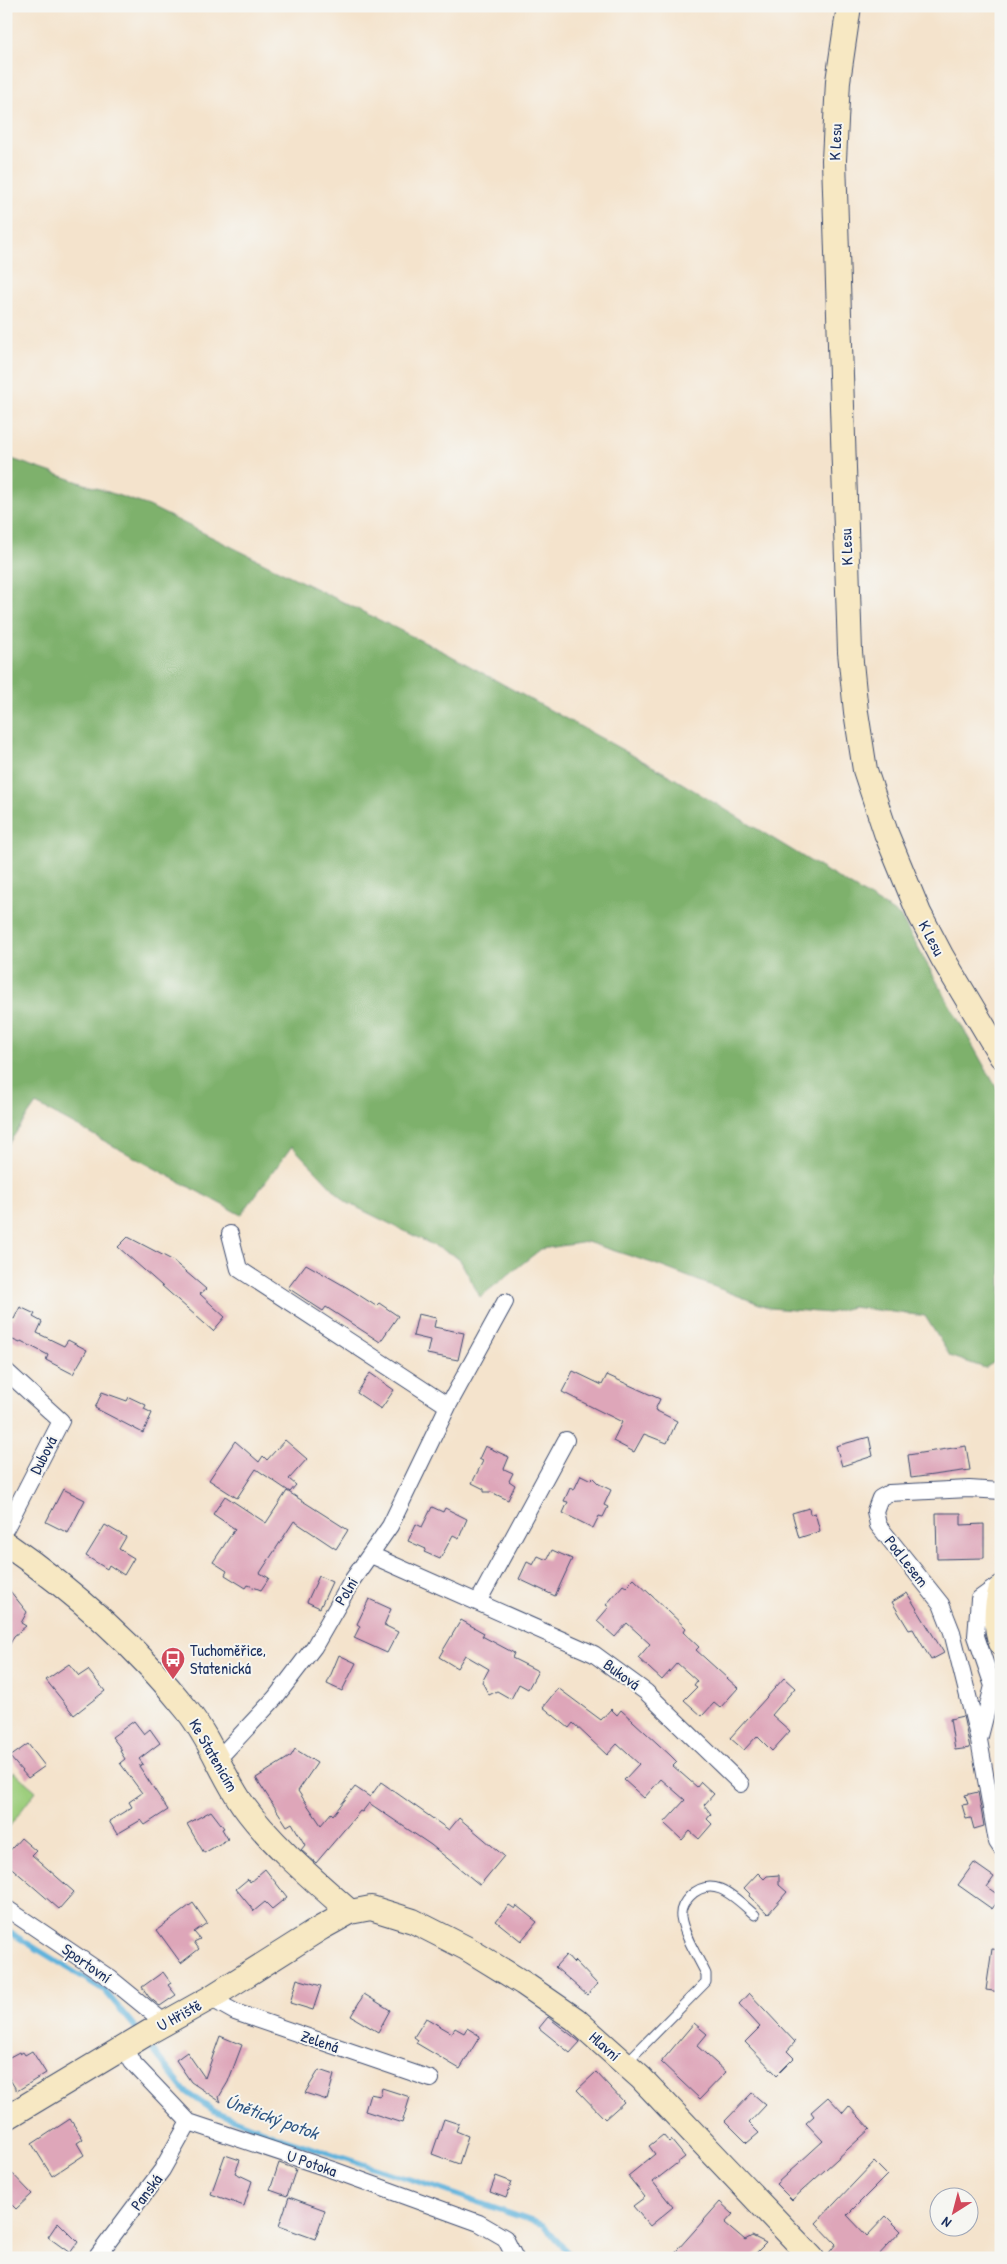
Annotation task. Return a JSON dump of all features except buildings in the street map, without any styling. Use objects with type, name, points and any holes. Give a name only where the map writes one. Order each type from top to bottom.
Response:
[{"type":"street","name":"K Lesu","points":[[849,6],[838,81],[834,160],[850,652],[856,712],[865,770],[886,833],[918,913],[1001,1056]]},
{"type":"street","points":[[230,1234],[239,1269],[448,1406]]},
{"type":"street","name":"Polní","points":[[218,1759],[275,1698],[314,1647],[353,1579],[390,1526],[448,1406],[505,1302]]},
{"type":"street","name":"Dubová","points":[[6,1371],[60,1421],[6,1528]]},
{"type":"street","points":[[478,1602],[566,1440]]},
{"type":"street","name":"Pod Lesem","points":[[1001,1491],[969,1489],[889,1493],[880,1498],[875,1511],[878,1525],[941,1604],[952,1632],[979,1740],[997,1842],[1001,1848]]},
{"type":"street","name":"Ke Statenicím","points":[[6,1544],[48,1574],[92,1610],[131,1648],[186,1709],[203,1731],[242,1804],[278,1843],[350,1912]]},
{"type":"street","name":"Buková","points":[[371,1555],[594,1654],[646,1692],[741,1784]]},
{"type":"street","name":"Pod Lesem","points":[[979,1740],[993,1686],[976,1636],[979,1599],[1001,1583]]},
{"type":"street","points":[[1001,1588],[996,1607],[998,1635],[1001,1643]]},
{"type":"street","name":"Sportovní","points":[[6,1908],[111,1979],[143,2036]]},
{"type":"street","name":"Hlavní","points":[[350,1912],[371,1908],[413,1921],[466,1948],[523,1983],[575,2019],[625,2064],[812,2258]]},
{"type":"street","name":"U Hřiště","points":[[6,2118],[210,1998],[321,1928],[350,1912]]},
{"type":"street","name":"Zelená","points":[[210,1998],[235,2012],[431,2079]]},
{"type":"street","name":"U Potoka","points":[[143,2036],[132,2062],[189,2122],[334,2170],[479,2223],[506,2238],[515,2258]]},
{"type":"street","name":"Panská","points":[[96,2258],[162,2170],[189,2122]]},
{"type":"lane","points":[[625,2064],[706,1982],[706,1974],[684,1927],[681,1916],[681,1910],[689,1897],[702,1888],[710,1886],[721,1888],[729,1892],[755,1915]]},
{"type":"green space","points":[[6,457],[149,506],[448,654],[672,777],[900,916],[1001,1096],[1001,1358],[985,1368],[950,1356],[925,1316],[852,1307],[829,1313],[770,1308],[652,1263],[587,1242],[541,1249],[480,1297],[459,1258],[346,1202],[292,1146],[241,1215],[36,1104],[6,1147]]},
{"type":"green space","points":[[14,1772],[36,1791],[6,1831],[6,1782]]},
{"type":"waterway","name":"Únětický potok","points":[[6,1930],[105,1991],[139,2032]]},
{"type":"waterway","name":"Únětický potok","points":[[145,2040],[185,2091],[214,2111],[282,2138],[434,2187],[543,2225],[573,2258]]},
{"type":"place","name":"Tuchoměřice, Statenická","points":[[173,1680]]}]
